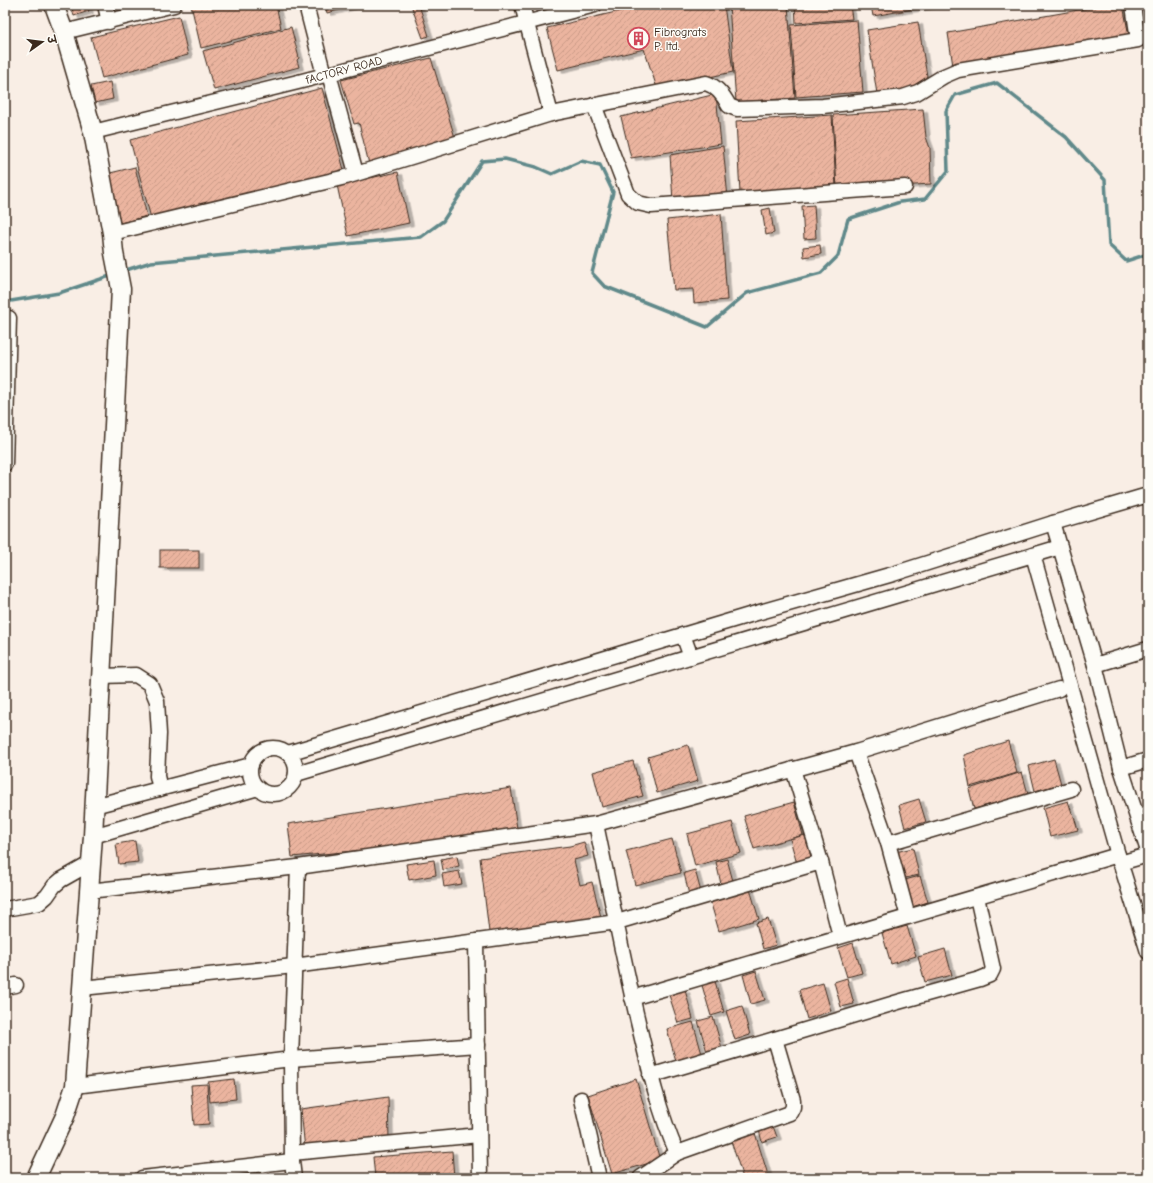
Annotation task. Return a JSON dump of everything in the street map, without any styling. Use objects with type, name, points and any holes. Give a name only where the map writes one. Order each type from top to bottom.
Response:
[{"type":"street","points":[[36,1178],[65,1116],[75,1086],[93,836],[121,289],[93,132],[64,32],[54,5]]},
{"type":"street","points":[[104,5],[109,22]]},
{"type":"street","points":[[64,32],[174,5]]},
{"type":"street","points":[[306,5],[356,174]]},
{"type":"street","points":[[522,5],[528,22],[552,114]]},
{"type":"street","name":"fACTORY ROAD","points":[[93,132],[595,5]]},
{"type":"street","points":[[112,233],[356,174],[552,114],[706,83],[713,85],[726,99],[728,106],[737,109],[823,106],[904,97],[918,92],[944,76],[958,70],[1143,39],[1133,5]]},
{"type":"street","points":[[594,106],[628,194],[638,203],[651,206],[905,187]]},
{"type":"street","points":[[5,319],[9,318],[5,464]]},
{"type":"street","points":[[288,753],[893,574],[1053,523],[1148,496]]},
{"type":"street","points":[[1053,523],[1096,665],[1121,768],[1148,851]]},
{"type":"street","points":[[296,774],[1060,547]]},
{"type":"street","points":[[1033,555],[1119,859],[1148,952]]},
{"type":"street","points":[[683,635],[691,657]]},
{"type":"street","points":[[1096,665],[1148,649]]},
{"type":"street","points":[[101,676],[136,675],[150,684],[157,702],[159,734],[157,776],[160,789]]},
{"type":"street","points":[[89,891],[298,867],[596,824],[856,752],[1058,689]]},
{"type":"street","points":[[276,748],[288,753],[295,762],[296,774],[292,786],[281,793],[269,794],[258,788],[251,777],[251,764],[258,754],[264,750],[276,748]]},
{"type":"street","points":[[856,752],[888,843],[908,917]]},
{"type":"street","points":[[1121,768],[1148,760]]},
{"type":"street","points":[[94,806],[251,764]]},
{"type":"street","points":[[793,769],[821,862],[840,936]]},
{"type":"street","points":[[93,836],[258,788]]},
{"type":"street","points":[[888,843],[1071,790]]},
{"type":"street","points":[[596,824],[632,998],[650,1076],[670,1139],[677,1153]]},
{"type":"street","points":[[632,998],[977,896],[1119,859],[1148,855]]},
{"type":"street","points":[[82,988],[294,966],[617,922],[821,862]]},
{"type":"street","points":[[5,909],[27,906],[43,901],[54,886],[61,880],[91,863]]},
{"type":"street","points":[[294,1178],[292,1157],[291,1059],[298,867]]},
{"type":"street","points":[[650,1076],[990,975],[993,969],[977,896]]},
{"type":"street","points":[[476,941],[480,1178]]},
{"type":"street","points":[[640,1178],[677,1153],[790,1113],[793,1107],[793,1100],[775,1039]]},
{"type":"street","points":[[75,1086],[291,1059],[478,1044]]},
{"type":"street","points":[[581,1099],[599,1178]]},
{"type":"street","points":[[142,1178],[292,1157],[479,1135]]},
{"type":"building","points":[[71,5],[87,5],[89,11],[74,16]]},
{"type":"building","points":[[191,5],[276,5],[281,28],[201,48]]},
{"type":"building","points":[[325,5],[359,5],[327,13]]},
{"type":"building","points":[[411,5],[419,5],[429,36],[423,38]]},
{"type":"building","points":[[532,5],[555,5],[533,10]]},
{"type":"building","name":"Fibrograts P. ltd.","points":[[646,5],[724,5],[733,72],[657,88],[644,49],[558,70],[547,28]]},
{"type":"building","points":[[729,5],[788,5],[795,98],[736,102]]},
{"type":"building","points":[[795,5],[850,5],[852,19],[796,23]]},
{"type":"building","points":[[871,5],[937,5],[873,16]]},
{"type":"building","points":[[1107,5],[1123,5],[1129,36],[953,66],[948,33]]},
{"type":"building","points":[[179,16],[188,55],[102,78],[91,37]]},
{"type":"building","points":[[857,20],[863,92],[796,97],[791,25]]},
{"type":"building","points":[[918,22],[927,76],[920,86],[877,94],[867,30]]},
{"type":"building","points":[[291,27],[299,58],[297,60],[299,67],[214,90],[203,51]]},
{"type":"building","points":[[431,58],[456,141],[369,164],[359,123],[354,124],[341,80]]},
{"type":"building","points":[[110,82],[113,99],[95,103],[91,86]]},
{"type":"building","points":[[322,88],[344,170],[152,222],[130,140]]},
{"type":"building","points":[[716,94],[721,144],[631,158],[621,117]]},
{"type":"building","points":[[923,109],[926,137],[930,148],[931,184],[837,190],[833,115]]},
{"type":"building","points":[[832,115],[836,187],[740,193],[736,121]]},
{"type":"building","points":[[723,146],[728,198],[673,201],[670,155]]},
{"type":"building","points":[[135,167],[147,216],[117,224],[106,174]]},
{"type":"building","points":[[398,172],[409,223],[348,236],[337,185]]},
{"type":"building","points":[[814,205],[816,238],[804,239],[802,206]]},
{"type":"building","points":[[770,208],[774,233],[766,235],[762,210]]},
{"type":"building","points":[[721,214],[727,300],[694,303],[693,289],[674,290],[667,220]]},
{"type":"building","points":[[820,245],[821,254],[804,257],[803,247]]},
{"type":"building","points":[[160,550],[199,550],[199,568],[160,568]]},
{"type":"building","points":[[1008,741],[1017,773],[970,787],[964,755]]},
{"type":"building","points":[[688,745],[698,781],[657,793],[648,757]]},
{"type":"building","points":[[1054,759],[1061,784],[1035,791],[1029,766]]},
{"type":"building","points":[[633,761],[643,796],[602,807],[593,772]]},
{"type":"building","points":[[1022,772],[1028,794],[974,809],[969,789]]},
{"type":"building","points":[[511,788],[518,835],[292,857],[288,824]]},
{"type":"building","points":[[919,799],[926,822],[905,828],[899,805]]},
{"type":"building","points":[[1068,801],[1078,830],[1050,837],[1043,808]]},
{"type":"building","points":[[794,802],[803,835],[754,849],[744,816]]},
{"type":"building","points":[[732,822],[741,853],[695,866],[687,834]]},
{"type":"building","points":[[805,835],[812,860],[797,864],[790,839]]},
{"type":"building","points":[[672,839],[681,873],[635,885],[626,851]]},
{"type":"building","points":[[135,841],[138,862],[119,864],[116,844]]},
{"type":"building","points":[[584,842],[588,856],[574,860],[580,885],[592,882],[602,921],[489,932],[480,858],[570,846]]},
{"type":"building","points":[[913,848],[919,875],[901,879],[895,852]]},
{"type":"building","points":[[457,856],[459,866],[443,870],[441,859]]},
{"type":"building","points":[[727,859],[733,881],[721,884],[716,862]]},
{"type":"building","points":[[434,860],[436,875],[409,880],[406,864]]},
{"type":"building","points":[[695,870],[701,892],[689,895],[684,873]]},
{"type":"building","points":[[459,871],[462,884],[444,887],[442,874]]},
{"type":"building","points":[[920,876],[928,902],[909,908],[901,881]]},
{"type":"building","points":[[749,886],[759,919],[719,931],[709,897]]},
{"type":"building","points":[[768,919],[776,945],[763,949],[756,923]]},
{"type":"building","points":[[907,926],[916,956],[891,964],[882,933]]},
{"type":"building","points":[[853,943],[862,973],[847,977],[838,948]]},
{"type":"building","points":[[945,949],[952,975],[925,982],[918,957]]},
{"type":"building","points":[[756,971],[765,1000],[751,1004],[743,975]]},
{"type":"building","points":[[714,978],[724,1012],[711,1016],[701,982]]},
{"type":"building","points":[[847,978],[854,1004],[841,1007],[834,982]]},
{"type":"building","points":[[823,983],[831,1011],[807,1019],[799,990]]},
{"type":"building","points":[[685,990],[693,1019],[678,1023],[669,995]]},
{"type":"building","points":[[742,1006],[750,1035],[735,1040],[726,1011]]},
{"type":"building","points":[[713,1017],[722,1048],[707,1052],[698,1021]]},
{"type":"building","points":[[693,1022],[702,1054],[676,1061],[667,1029]]},
{"type":"building","points":[[234,1079],[236,1099],[210,1102],[208,1082]]},
{"type":"building","points":[[636,1079],[660,1160],[612,1174],[588,1095]]},
{"type":"building","points":[[207,1084],[209,1124],[194,1125],[191,1085]]},
{"type":"building","points":[[388,1097],[389,1139],[305,1150],[301,1109]]},
{"type":"building","points":[[773,1126],[777,1137],[762,1142],[759,1130]]},
{"type":"building","points":[[755,1133],[769,1178],[743,1178],[731,1141]]},
{"type":"building","points":[[452,1151],[454,1178],[375,1178],[373,1157]]},
{"type":"waterway","points":[[123,271],[151,262],[421,237],[443,221],[482,161],[505,159],[536,167],[552,174],[581,161],[600,165],[613,192],[592,273],[604,286],[707,327],[747,293],[821,273],[838,256],[848,219],[900,202],[925,199],[948,171],[946,111],[955,95],[997,83],[1066,137],[1105,180],[1109,245],[1126,261],[1148,254]]},
{"type":"waterway","points":[[5,302],[59,293],[113,275]]},
{"type":"place","name":"Fibrograts P. ltd.","points":[[639,39]]}]
